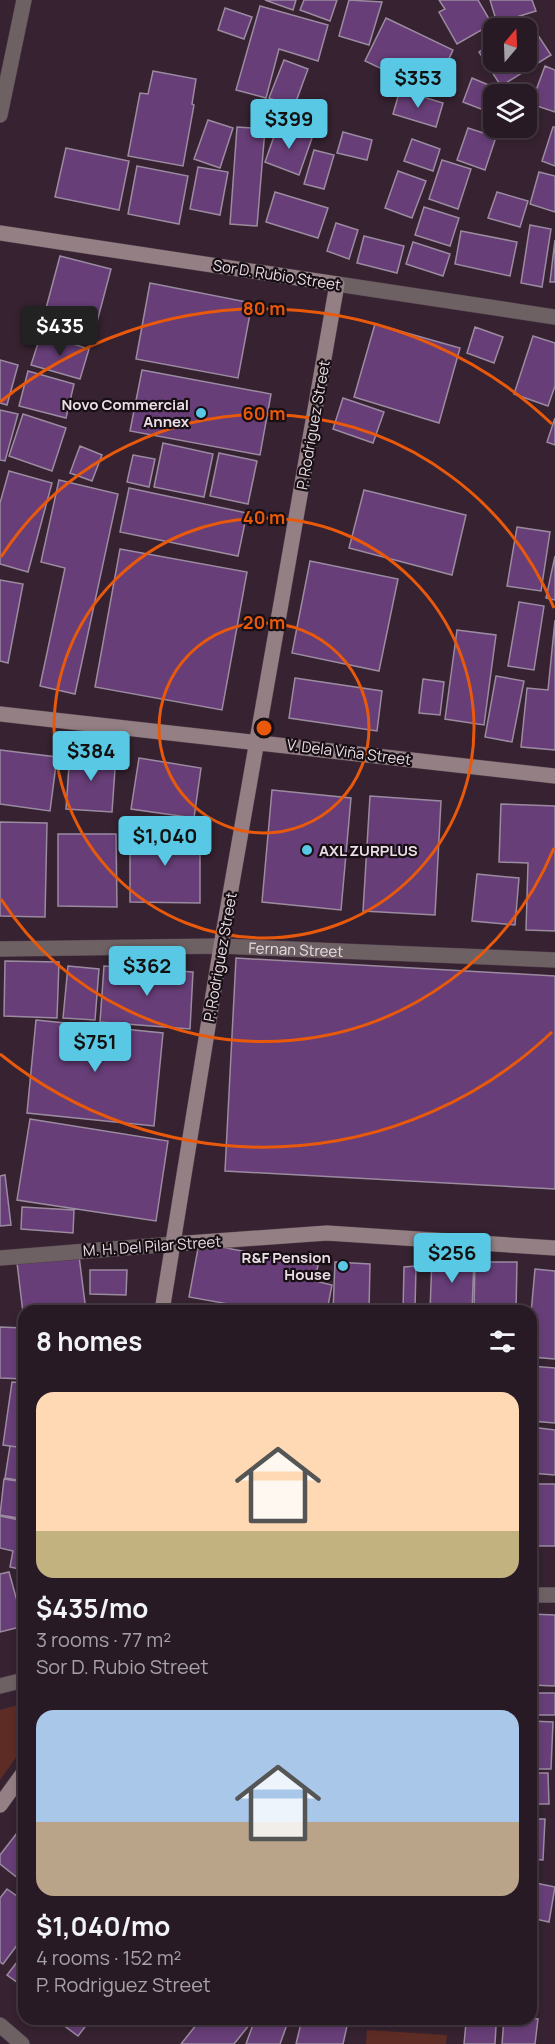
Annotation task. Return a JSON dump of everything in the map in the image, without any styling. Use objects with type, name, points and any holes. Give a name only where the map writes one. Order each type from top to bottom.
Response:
[{"type":"street","points":[[0,115],[24,0]]},
{"type":"street","name":"Sor D. Rubio Street","points":[[0,233],[555,317]]},
{"type":"street","name":"P. Rodriguez Street","points":[[163,1305],[221,946],[337,284]]},
{"type":"street","name":"V. Dela Viña Street","points":[[0,714],[258,741],[555,776]]},
{"type":"street","name":"Fernan Street","points":[[0,949],[221,946],[555,960]]},
{"type":"street","name":"M. H. Del Pilar Street","points":[[0,1258],[327,1233],[555,1248]]},
{"type":"street","points":[[537,1595],[555,1595]]},
{"type":"street","points":[[0,1686],[18,1682]]},
{"type":"street","points":[[0,1805],[18,1780]]},
{"type":"street","points":[[0,2025],[22,2044]]},
{"type":"shaded area","points":[[18,1705],[18,1754],[0,1780],[0,1710]]},
{"type":"shaded area","points":[[367,2030],[447,2035],[446,2044],[366,2044]]},
{"type":"building","points":[[265,0],[296,0],[293,10]]},
{"type":"building","points":[[304,0],[337,0],[330,21],[300,10]]},
{"type":"building","points":[[349,0],[382,2],[369,45],[339,36]]},
{"type":"building","points":[[439,0],[478,0],[488,18],[483,18],[483,29],[457,44],[439,12],[445,9]]},
{"type":"building","points":[[490,0],[532,0],[536,11],[513,18],[495,18]]},
{"type":"building","points":[[260,6],[328,25],[318,61],[279,49],[266,98],[236,90]]},
{"type":"building","points":[[225,8],[252,17],[244,39],[218,30]]},
{"type":"building","points":[[386,18],[453,50],[433,93],[365,61]]},
{"type":"building","points":[[537,34],[551,55],[537,64]]},
{"type":"building","points":[[284,60],[308,69],[294,107],[269,98]]},
{"type":"building","points":[[545,66],[555,70],[555,112],[537,106],[537,88]]},
{"type":"building","points":[[153,71],[196,79],[192,104],[194,105],[183,166],[128,156],[140,93],[148,94]]},
{"type":"building","points":[[492,72],[524,72],[504,84],[500,84]]},
{"type":"building","points":[[472,78],[486,84],[483,84],[483,110],[463,102]]},
{"type":"building","points":[[400,90],[443,103],[436,127],[393,114]]},
{"type":"building","points":[[208,120],[233,128],[220,168],[194,159]]},
{"type":"building","points":[[278,125],[312,138],[299,175],[265,162]]},
{"type":"building","points":[[237,127],[265,129],[257,226],[230,224]]},
{"type":"building","points":[[553,127],[555,127],[555,166],[542,161]]},
{"type":"building","points":[[468,128],[483,133],[483,138],[496,138],[485,170],[457,160]]},
{"type":"building","points":[[343,132],[372,140],[367,160],[337,153]]},
{"type":"building","points":[[412,139],[440,149],[433,171],[404,161]]},
{"type":"building","points":[[66,148],[129,161],[119,210],[55,197]]},
{"type":"building","points":[[314,150],[334,155],[324,189],[304,184]]},
{"type":"building","points":[[442,160],[471,169],[458,209],[429,199]]},
{"type":"building","points":[[137,166],[188,176],[179,224],[128,214]]},
{"type":"building","points":[[198,167],[228,172],[220,215],[190,209]]},
{"type":"building","points":[[398,171],[426,181],[412,218],[385,208]]},
{"type":"building","points":[[539,172],[555,176],[555,212],[530,204]]},
{"type":"building","points":[[275,192],[328,208],[318,238],[266,222]]},
{"type":"building","points":[[497,192],[528,201],[520,227],[488,218]]},
{"type":"building","points":[[424,207],[459,218],[450,246],[415,235]]},
{"type":"building","points":[[336,223],[358,230],[349,259],[327,251]]},
{"type":"building","points":[[530,225],[551,229],[542,287],[521,283]]},
{"type":"building","points":[[461,231],[517,242],[510,276],[455,264]]},
{"type":"building","points":[[364,236],[404,246],[397,273],[357,263]]},
{"type":"building","points":[[555,240],[555,282],[550,282]]},
{"type":"building","points":[[413,242],[450,254],[443,276],[406,264]]},
{"type":"building","points":[[60,256],[111,269],[92,341],[41,327]]},
{"type":"building","points":[[150,283],[252,303],[238,378],[136,359]]},
{"type":"building","points":[[375,324],[460,348],[439,423],[354,397]]},
{"type":"building","points":[[475,327],[503,337],[494,363],[467,353]]},
{"type":"building","points":[[41,334],[89,349],[80,379],[31,365]]},
{"type":"building","points":[[533,336],[555,343],[555,386],[548,406],[514,394]]},
{"type":"building","points":[[0,360],[18,365],[7,405],[0,403]]},
{"type":"building","name":"Novo Commercial Annex","points":[[142,370],[271,394],[260,455],[130,431]]},
{"type":"building","points":[[28,371],[74,384],[66,418],[19,406]]},
{"type":"building","points":[[343,398],[384,412],[373,443],[333,429]]},
{"type":"building","points":[[0,410],[18,414],[5,461],[0,460]]},
{"type":"building","points":[[23,414],[66,428],[52,471],[9,456]]},
{"type":"building","points":[[555,418],[555,445],[547,442]]},
{"type":"building","points":[[163,443],[213,454],[204,497],[154,487]]},
{"type":"building","points":[[80,446],[102,455],[92,481],[70,473]]},
{"type":"building","points":[[219,453],[257,461],[248,504],[210,496]]},
{"type":"building","points":[[133,455],[155,459],[149,487],[127,482]]},
{"type":"building","points":[[9,471],[52,483],[28,572],[0,564],[0,503]]},
{"type":"building","points":[[59,480],[118,494],[75,694],[40,686],[65,568],[41,562]]},
{"type":"building","points":[[129,488],[247,513],[238,556],[120,532]]},
{"type":"building","points":[[364,490],[466,515],[452,575],[349,548]]},
{"type":"building","points":[[517,527],[550,532],[541,591],[507,586]]},
{"type":"building","points":[[120,549],[247,572],[222,710],[95,687]]},
{"type":"building","points":[[555,556],[555,600],[546,598]]},
{"type":"building","points":[[310,561],[398,579],[379,671],[292,653]]},
{"type":"building","points":[[0,580],[23,584],[8,663],[0,661]]},
{"type":"building","points":[[519,602],[544,606],[534,670],[508,666]]},
{"type":"building","points":[[555,620],[555,750],[521,747],[527,688],[548,690]]},
{"type":"building","points":[[457,630],[496,635],[484,725],[445,719]]},
{"type":"building","points":[[496,676],[524,681],[512,742],[485,737]]},
{"type":"building","points":[[295,678],[382,691],[377,731],[289,718]]},
{"type":"building","points":[[423,679],[444,682],[440,715],[419,713]]},
{"type":"building","points":[[0,750],[57,757],[50,811],[0,804]]},
{"type":"building","points":[[70,751],[116,755],[112,812],[66,809]]},
{"type":"building","points":[[139,758],[201,768],[194,818],[131,809]]},
{"type":"building","name":"AXL ZURPLUS","points":[[272,790],[351,798],[341,910],[262,902]]},
{"type":"building","points":[[370,796],[441,801],[435,915],[363,911]]},
{"type":"building","points":[[501,804],[555,806],[555,931],[526,930],[528,863],[499,862]]},
{"type":"building","points":[[0,822],[47,823],[45,917],[0,916]]},
{"type":"building","points":[[130,832],[200,832],[200,903],[130,902]]},
{"type":"building","points":[[58,834],[116,834],[117,907],[58,906]]},
{"type":"building","points":[[477,874],[519,878],[515,925],[472,921]]},
{"type":"building","points":[[236,958],[555,976],[555,1189],[225,1171]]},
{"type":"building","points":[[5,961],[59,962],[57,1018],[4,1016]]},
{"type":"building","points":[[68,966],[99,969],[95,1020],[63,1018]]},
{"type":"building","points":[[104,966],[193,972],[190,1029],[100,1022]]},
{"type":"building","points":[[36,1020],[163,1033],[154,1126],[27,1113]]},
{"type":"building","points":[[30,1119],[168,1141],[156,1221],[17,1200]]},
{"type":"building","points":[[5,1175],[11,1225],[0,1226],[0,1176]]},
{"type":"building","points":[[22,1207],[74,1210],[73,1233],[21,1229]]},
{"type":"building","points":[[199,1243],[318,1265],[315,1281],[332,1285],[328,1305],[234,1305],[189,1297]]},
{"type":"building","points":[[79,1256],[85,1305],[22,1305],[17,1263]]},
{"type":"building","points":[[432,1257],[474,1259],[472,1305],[430,1305]]},
{"type":"building","points":[[335,1262],[370,1264],[369,1305],[333,1305]]},
{"type":"building","points":[[475,1262],[517,1262],[516,1305],[474,1305]]},
{"type":"building","points":[[416,1266],[415,1305],[403,1305],[404,1267]]},
{"type":"building","points":[[535,1269],[555,1271],[555,1359],[537,1358],[537,1305],[532,1305]]},
{"type":"building","points":[[90,1270],[127,1270],[126,1295],[90,1294]]},
{"type":"building","points":[[0,1327],[18,1328],[18,1379],[0,1378]]},
{"type":"building","points":[[537,1366],[555,1368],[555,1423],[537,1422]]},
{"type":"building","points":[[12,1382],[18,1382],[18,1447],[3,1445]]},
{"type":"building","points":[[537,1428],[555,1430],[555,1475],[537,1474]]},
{"type":"building","points":[[10,1446],[18,1447],[18,1480],[5,1478]]},
{"type":"building","points":[[4,1479],[18,1481],[18,1518],[0,1515]]},
{"type":"building","points":[[537,1484],[555,1484],[555,1546],[537,1546]]},
{"type":"building","points":[[0,1516],[18,1520],[18,1569],[10,1567],[13,1551],[0,1548]]},
{"type":"building","points":[[9,1572],[18,1604],[18,1628],[0,1632],[0,1574]]},
{"type":"building","points":[[537,1614],[555,1615],[555,1686],[537,1685]]},
{"type":"building","points":[[537,1693],[555,1693],[555,1715],[537,1715]]},
{"type":"building","points":[[537,1721],[553,1722],[551,1769],[537,1769]]},
{"type":"building","points":[[537,1773],[548,1773],[549,1804],[537,1804]]},
{"type":"building","points":[[537,1819],[545,1819],[543,1860],[537,1860]]},
{"type":"building","points":[[18,1832],[18,1878],[0,1864],[0,1855]]},
{"type":"building","points":[[537,1883],[555,1887],[549,1922],[537,1919]]},
{"type":"building","points":[[7,1889],[18,1897],[18,1944],[3,1964],[0,1962],[0,1898]]},
{"type":"building","points":[[18,1961],[18,1983],[7,1975]]},
{"type":"building","points":[[538,2019],[535,2044],[502,2044],[504,2025],[537,2025]]},
{"type":"building","points":[[63,2025],[86,2025],[78,2036]]},
{"type":"building","points":[[196,2025],[249,2025],[234,2044],[181,2044]]},
{"type":"building","points":[[253,2025],[287,2025],[280,2044],[246,2044]]},
{"type":"building","points":[[301,2025],[347,2026],[343,2044],[296,2044]]},
{"type":"building","points":[[466,2025],[496,2026],[495,2044],[464,2044]]},
{"type":"place","name":"Novo Commercial Annex","points":[[201,413]]},
{"type":"place","name":"AXL ZURPLUS","points":[[307,850]]},
{"type":"place","name":"R&F Pension House","points":[[343,1266]]}]
